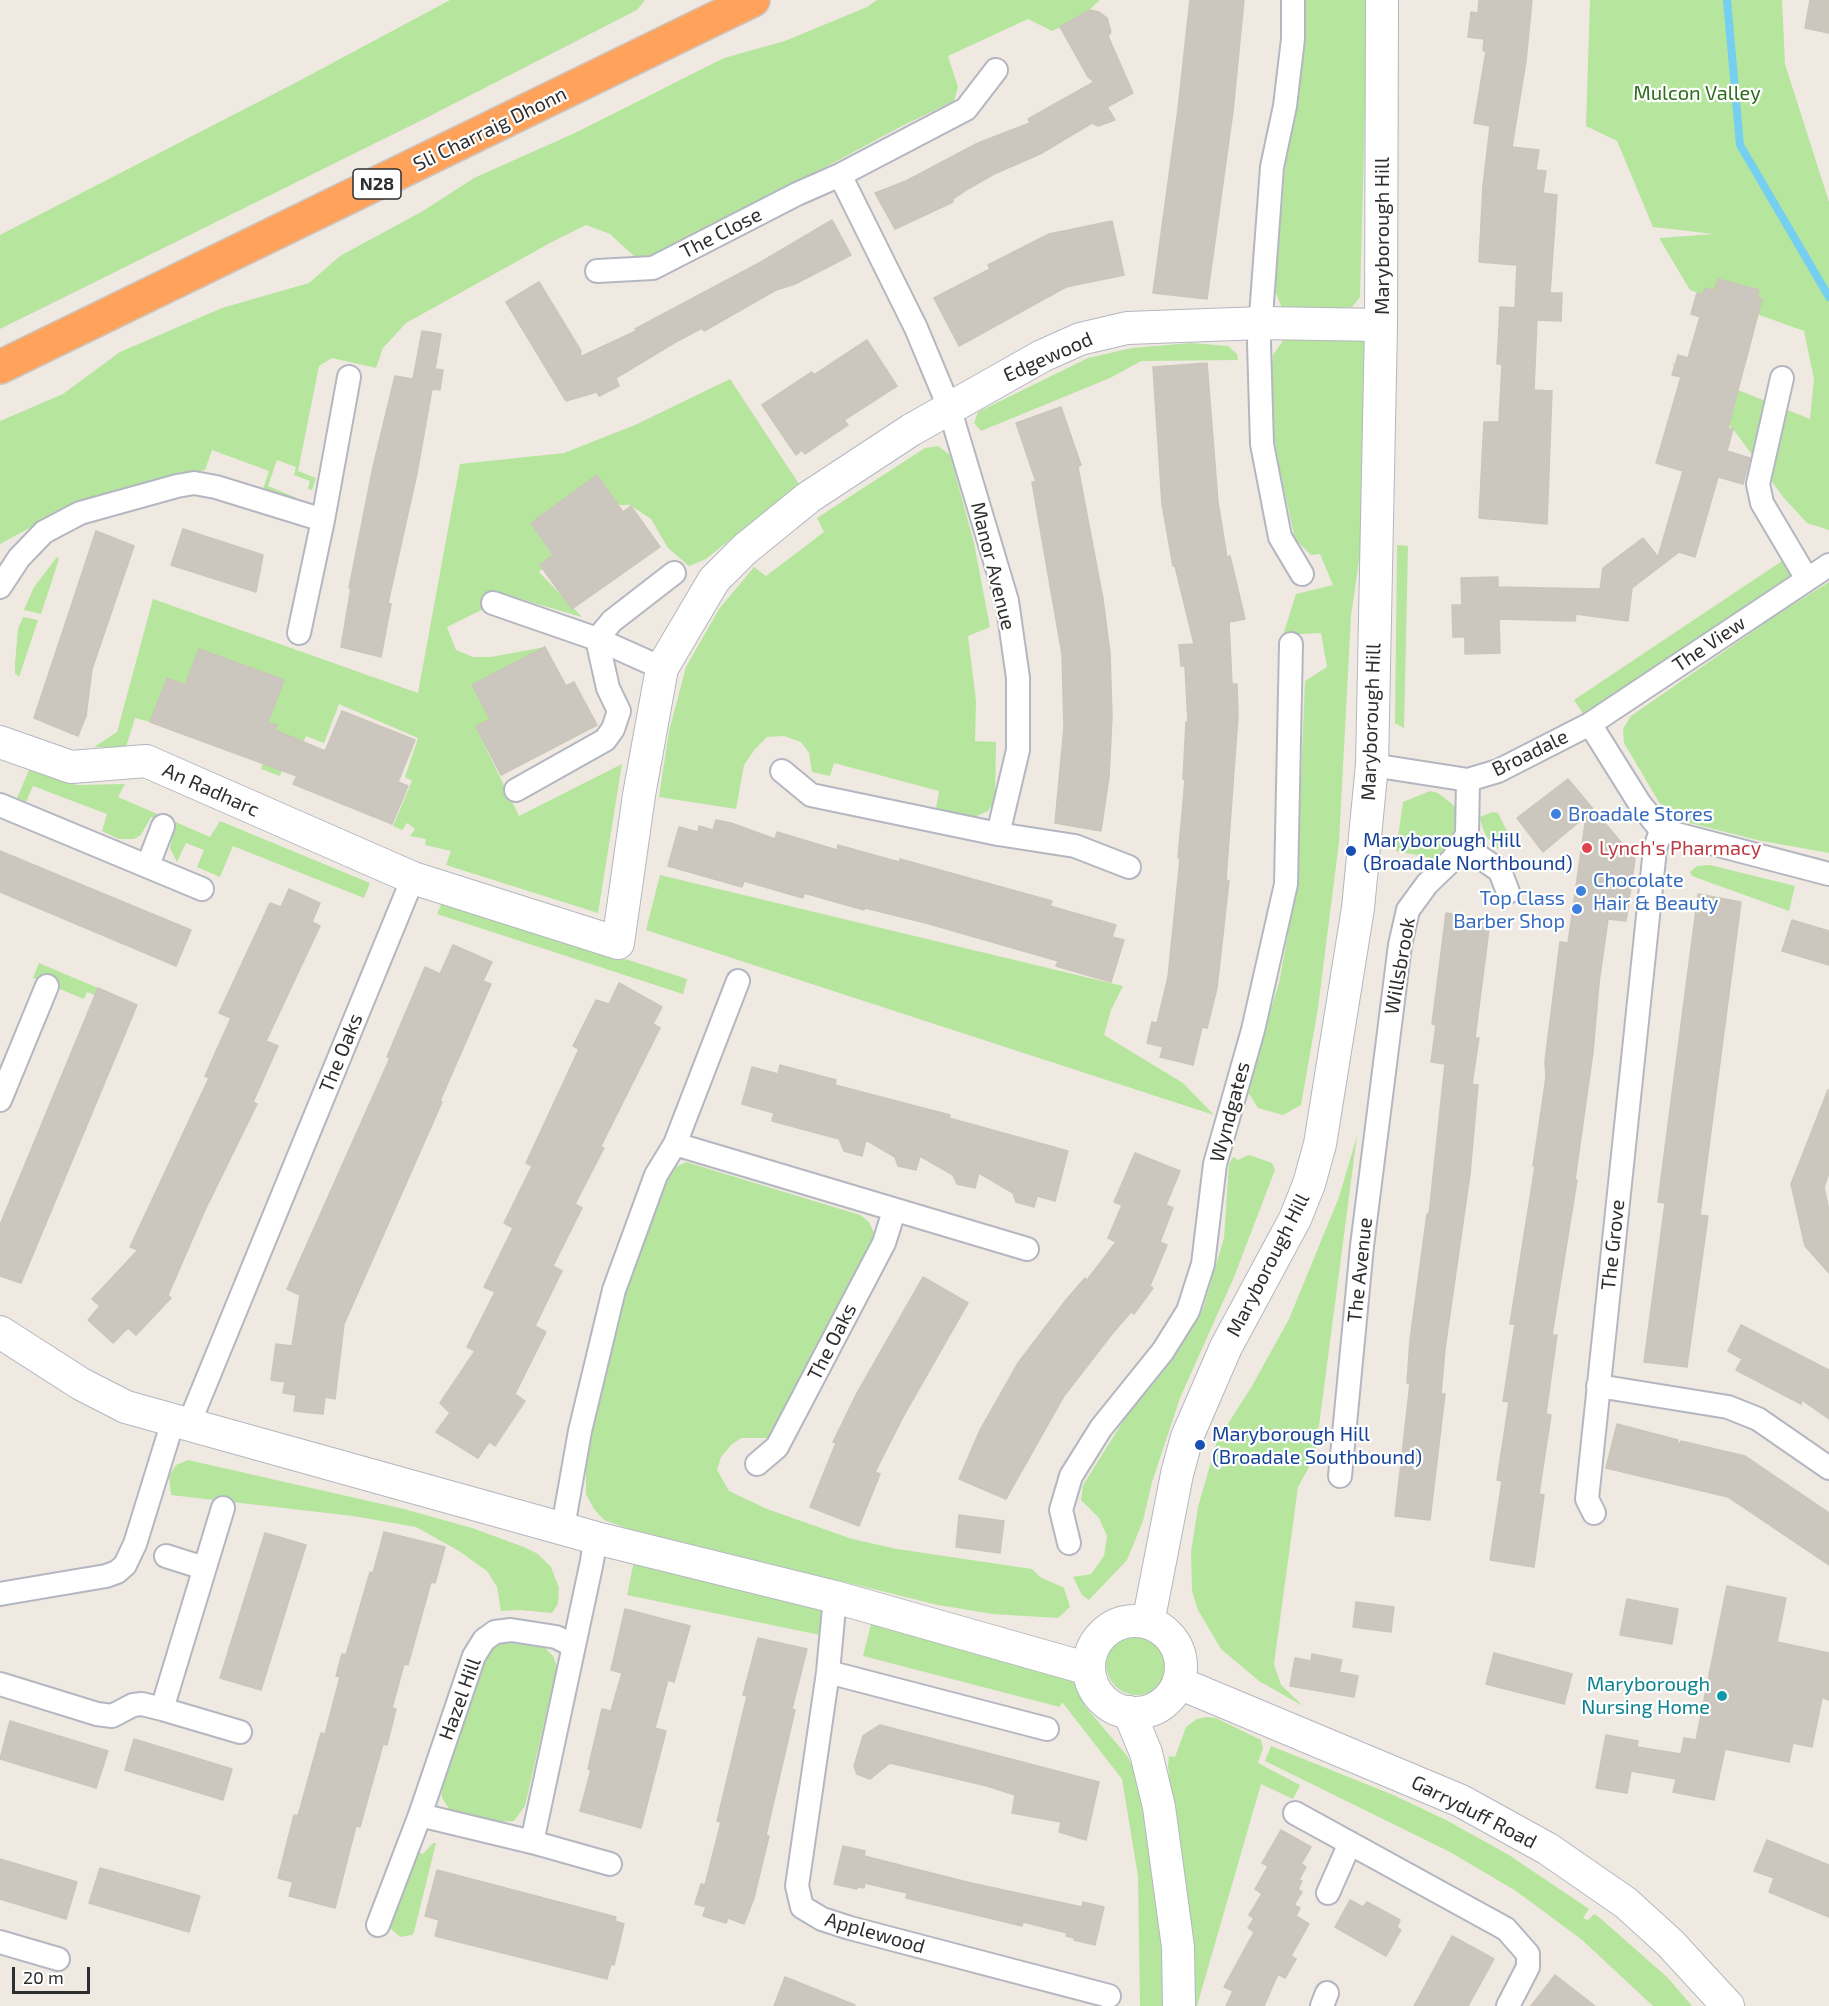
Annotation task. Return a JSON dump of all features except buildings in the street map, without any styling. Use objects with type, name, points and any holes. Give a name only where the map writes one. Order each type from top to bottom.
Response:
[{"type":"highway","name":"Sli Charraig Dhonn","points":[[0,367],[753,0]]},
{"type":"street","points":[[1293,0],[1293,39],[1285,106],[1271,178],[1259,343],[1262,444],[1281,537],[1302,574]]},
{"type":"street","name":"Maryborough Hill","points":[[1148,1623],[1176,1474],[1187,1437],[1226,1347],[1295,1219],[1320,1144],[1358,909],[1372,765],[1381,325],[1383,0]]},
{"type":"street","name":"The Close","points":[[597,271],[653,268],[797,194],[840,175],[966,109],[996,70]]},
{"type":"street","points":[[840,175],[916,328],[949,407]]},
{"type":"street","name":"Edgewood","points":[[662,668],[714,580],[746,549],[809,497],[949,407],[1042,356],[1080,339],[1127,328],[1262,322],[1381,325]]},
{"type":"street","points":[[299,633],[323,520],[349,377]]},
{"type":"street","points":[[1782,378],[1758,484],[1762,503],[1807,579]]},
{"type":"street","name":"Manor Avenue","points":[[949,407],[1007,601],[1018,678],[1018,750],[998,834]]},
{"type":"street","points":[[0,587],[19,558],[44,532],[80,513],[194,483],[323,520]]},
{"type":"street","name":"The View","points":[[1610,709],[1829,565]]},
{"type":"street","points":[[597,639],[612,621],[674,573]]},
{"type":"street","points":[[413,878],[618,943],[639,795],[662,668],[597,639],[493,603]]},
{"type":"street","points":[[516,790],[605,740],[613,729],[619,711],[608,688],[597,639]]},
{"type":"street","name":"Wyndgates","points":[[1069,1542],[1061,1510],[1071,1476],[1101,1428],[1163,1351],[1188,1311],[1203,1264],[1215,1164],[1253,1030],[1286,884],[1291,644]]},
{"type":"street","name":"Broadale","points":[[1372,765],[1468,780],[1498,771],[1590,724],[1610,709]]},
{"type":"street","points":[[1590,724],[1640,804],[1672,833],[1829,874]]},
{"type":"street","name":"An Radharc","points":[[0,742],[71,767],[146,761],[413,878]]},
{"type":"street","points":[[782,771],[811,795],[998,834],[1075,846],[1129,867]]},
{"type":"street","name":"Willsbrook","points":[[1384,1065],[1400,945],[1408,910],[1427,884],[1453,859],[1467,834],[1468,780]]},
{"type":"street","points":[[0,805],[202,889]]},
{"type":"street","points":[[148,865],[163,826]]},
{"type":"street","name":"The Grove","points":[[1594,1513],[1587,1499],[1655,849],[1672,833]]},
{"type":"street","points":[[1461,844],[1500,871],[1508,892]]},
{"type":"street","name":"The Oaks","points":[[0,1594],[106,1576],[125,1566],[181,1424],[413,878]]},
{"type":"street","points":[[563,1527],[580,1431],[614,1290],[656,1176],[675,1144],[738,981]]},
{"type":"street","points":[[1,1093],[47,986]]},
{"type":"street","name":"The Avenue","points":[[1340,1476],[1362,1246],[1384,1065]]},
{"type":"street","points":[[675,1144],[1027,1249]]},
{"type":"street","name":"The Oaks","points":[[757,1464],[777,1447],[884,1243],[894,1211]]},
{"type":"street","points":[[0,1332],[81,1384],[126,1407],[596,1538],[835,1597],[1089,1669]]},
{"type":"street","points":[[1598,1386],[1728,1407],[1758,1419],[1829,1468]]},
{"type":"street","points":[[162,1709],[222,1508]]},
{"type":"street","points":[[532,1842],[596,1538]]},
{"type":"street","points":[[166,1556],[204,1568]]},
{"type":"street","name":"Applewood","points":[[835,1597],[828,1672],[797,1886],[802,1907],[822,1919],[850,1928],[1109,1996]]},
{"type":"street","points":[[1126,1622],[1148,1623],[1167,1634],[1179,1653],[1182,1668],[1179,1683],[1171,1696],[1159,1706],[1144,1712],[1129,1712],[1114,1708],[1101,1698],[1093,1684],[1089,1669],[1091,1654],[1097,1641],[1107,1631],[1126,1622]]},
{"type":"street","name":"Hazel Hill","points":[[378,1925],[420,1815],[474,1656],[484,1640],[495,1632],[511,1630],[556,1637],[574,1646]]},
{"type":"street","points":[[828,1672],[1047,1729]]},
{"type":"street","name":"Garryduff Road","points":[[1179,1683],[1461,1801],[1548,1849],[1626,1903],[1670,1943],[1728,2006]]},
{"type":"street","points":[[0,1684],[97,1714],[112,1716],[133,1705],[142,1704],[240,1732]]},
{"type":"street","points":[[1129,1712],[1146,1753],[1160,1817],[1178,1947],[1179,2006]]},
{"type":"street","points":[[1295,1813],[1506,1929],[1528,1954],[1528,1967],[1508,2006]]},
{"type":"street","points":[[420,1815],[532,1842],[610,1864]]},
{"type":"street","points":[[1328,1893],[1350,1843]]},
{"type":"street","points":[[0,1942],[58,1959]]},
{"type":"green space","points":[[450,0],[645,0],[637,10],[422,120],[0,329],[0,235],[297,82]]},
{"type":"green space","points":[[877,0],[1100,0],[1080,18],[1052,31],[1028,19],[948,56],[958,87],[954,101],[902,126],[656,258],[634,256],[610,234],[586,225],[406,323],[383,348],[376,368],[332,358],[319,366],[298,471],[316,478],[312,490],[308,489],[310,481],[294,475],[296,467],[277,460],[268,486],[297,498],[286,498],[263,489],[269,471],[212,450],[205,470],[81,500],[0,544],[0,421],[63,394],[120,352],[222,308],[309,283],[340,256],[423,211],[474,178],[577,132],[724,58],[785,41],[867,7]]},
{"type":"green space","points":[[1306,0],[1368,0],[1360,297],[1352,307],[1284,313],[1274,288],[1292,96],[1306,37]]},
{"type":"green space","name":"Mulcon Valley","points":[[1590,0],[1782,0],[1785,64],[1829,202],[1829,530],[1807,523],[1784,498],[1733,429],[1671,363],[1810,419],[1814,379],[1804,331],[1690,290],[1659,238],[1714,234],[1653,227],[1617,141],[1586,126]]},
{"type":"green space","points":[[1286,336],[1364,336],[1368,498],[1351,616],[1339,842],[1318,1008],[1301,1105],[1283,1115],[1258,1108],[1246,1089],[1279,983],[1297,885],[1305,681],[1327,667],[1321,633],[1283,635],[1296,594],[1333,585],[1320,554],[1311,555],[1295,539],[1280,471],[1268,401],[1273,355]]},
{"type":"green space","points":[[1191,343],[1228,346],[1237,354],[1238,360],[1141,361],[1110,378],[981,431],[974,423],[978,412],[1088,358],[1132,348]]},
{"type":"green space","points":[[730,379],[799,484],[706,559],[689,566],[668,548],[651,519],[630,505],[620,505],[591,484],[532,525],[554,558],[539,572],[582,617],[510,596],[447,627],[456,650],[473,657],[491,657],[545,647],[472,685],[490,719],[476,728],[519,816],[622,764],[598,913],[446,865],[451,851],[425,845],[426,839],[410,836],[415,829],[407,823],[402,830],[393,826],[412,781],[405,777],[418,738],[339,704],[324,743],[306,736],[293,771],[283,767],[280,776],[261,769],[277,726],[268,722],[284,680],[199,649],[185,685],[167,678],[150,722],[135,718],[126,747],[94,747],[117,732],[153,599],[418,693],[460,464],[564,453],[635,425]]},
{"type":"green space","points":[[938,446],[950,455],[974,543],[990,627],[968,636],[976,701],[975,741],[996,742],[995,800],[988,811],[975,817],[936,809],[939,791],[834,763],[830,776],[812,772],[809,753],[801,742],[784,736],[767,737],[744,765],[736,809],[659,797],[669,731],[686,667],[719,609],[754,567],[766,576],[824,532],[817,518],[925,448]]},
{"type":"green space","points":[[1397,545],[1408,546],[1404,728],[1395,723]]},
{"type":"green space","points":[[1791,555],[1807,579],[1590,724],[1574,700]]},
{"type":"green space","points":[[57,557],[59,559],[41,614],[24,610],[34,587]]},
{"type":"green space","points":[[1829,582],[1829,853],[1757,840],[1678,820],[1663,809],[1624,743],[1623,729],[1631,716],[1778,614]]},
{"type":"green space","points":[[23,617],[38,620],[19,677],[15,673],[15,664],[18,629]]},
{"type":"green space","points":[[29,770],[77,785],[125,784],[118,797],[210,837],[220,821],[370,883],[364,898],[233,846],[220,877],[197,867],[204,850],[186,843],[177,862],[170,848],[175,826],[151,817],[141,835],[134,839],[119,839],[102,831],[107,814],[33,786],[26,802],[17,798]]},
{"type":"green space","points":[[1430,791],[1438,793],[1457,808],[1461,821],[1447,846],[1436,859],[1396,851],[1403,802]]},
{"type":"green space","points":[[1493,812],[1498,813],[1510,837],[1498,849],[1486,836],[1480,817]]},
{"type":"green space","points":[[1710,865],[1795,886],[1789,911],[1692,876],[1690,872],[1697,866]]},
{"type":"green space","points":[[660,875],[1123,986],[1111,1010],[1104,1035],[1183,1083],[1214,1115],[646,930]]},
{"type":"green space","points":[[443,900],[687,979],[683,994],[437,914]]},
{"type":"green space","points":[[39,963],[98,988],[95,995],[87,992],[84,999],[33,978]]},
{"type":"green space","points":[[1357,1136],[1315,1456],[1298,1487],[1274,1664],[1281,1685],[1303,1706],[1259,1681],[1221,1649],[1198,1610],[1192,1591],[1191,1552],[1198,1507],[1217,1441],[1252,1386],[1289,1319],[1339,1197]]},
{"type":"green space","points":[[1249,1155],[1272,1163],[1275,1170],[1234,1277],[1180,1398],[1152,1482],[1143,1521],[1127,1560],[1089,1600],[1082,1595],[1073,1577],[1091,1574],[1104,1556],[1107,1536],[1099,1518],[1081,1500],[1083,1485],[1134,1404],[1173,1359],[1203,1309],[1224,1238],[1229,1164],[1233,1157],[1238,1160]]},
{"type":"green space","points":[[686,1162],[860,1215],[869,1222],[874,1233],[871,1247],[813,1350],[772,1438],[741,1438],[731,1445],[721,1457],[717,1470],[729,1491],[767,1509],[852,1539],[897,1549],[1032,1569],[1040,1577],[1064,1588],[1070,1607],[1058,1618],[993,1614],[938,1605],[629,1529],[604,1520],[594,1509],[586,1494],[586,1470],[595,1411],[629,1279],[665,1181],[674,1168]]},
{"type":"green space","points":[[188,1460],[404,1509],[472,1528],[524,1547],[538,1554],[551,1567],[559,1588],[558,1604],[552,1613],[501,1611],[497,1587],[487,1571],[459,1551],[416,1527],[353,1516],[171,1495],[169,1476],[176,1465]]},
{"type":"green space","points":[[634,1561],[827,1602],[820,1635],[627,1595]]},
{"type":"green space","points":[[872,1620],[1069,1671],[1085,1706],[1128,1757],[1141,1787],[1171,2006],[1140,2006],[1138,1876],[1122,1779],[1062,1702],[1060,1707],[863,1656]]},
{"type":"green space","points":[[1137,1633],[1159,1642],[1168,1664],[1159,1686],[1137,1695],[1115,1686],[1106,1664],[1115,1642]]},
{"type":"green space","points":[[504,1642],[545,1648],[553,1656],[557,1666],[525,1806],[514,1821],[498,1822],[450,1810],[442,1798],[441,1787],[484,1663],[494,1647]]},
{"type":"green space","points":[[1216,1718],[1261,1740],[1263,1748],[1258,1763],[1300,1785],[1293,1799],[1261,1784],[1197,2006],[1192,2006],[1168,1766],[1169,1756],[1175,1757],[1186,1727],[1197,1719]]},
{"type":"green space","points":[[1271,1746],[1391,1794],[1446,1820],[1509,1855],[1589,1909],[1583,1918],[1588,1920],[1594,1914],[1599,1917],[1668,1978],[1692,2006],[1653,2006],[1581,1939],[1516,1891],[1450,1852],[1265,1761]]},
{"type":"green space","points":[[433,1843],[436,1843],[414,1932],[412,1935],[400,1937],[390,1928],[418,1852],[423,1854]]},
{"type":"waterway","points":[[1727,0],[1740,145],[1829,297]]},
{"type":"place","name":"Broadale Stores","points":[[1556,814]]},
{"type":"place","name":"Lynch's Pharmacy","points":[[1587,848]]},
{"type":"place","name":"Maryborough Hill (Broadale Northbound)","points":[[1351,851]]},
{"type":"place","name":"Chocolate Hair & Beauty","points":[[1581,891]]},
{"type":"place","name":"Top Class Barber Shop","points":[[1577,909]]},
{"type":"place","name":"Maryborough Hill (Broadale Southbound)","points":[[1200,1445]]},
{"type":"place","name":"Maryborough Nursing Home","points":[[1722,1696]]}]
